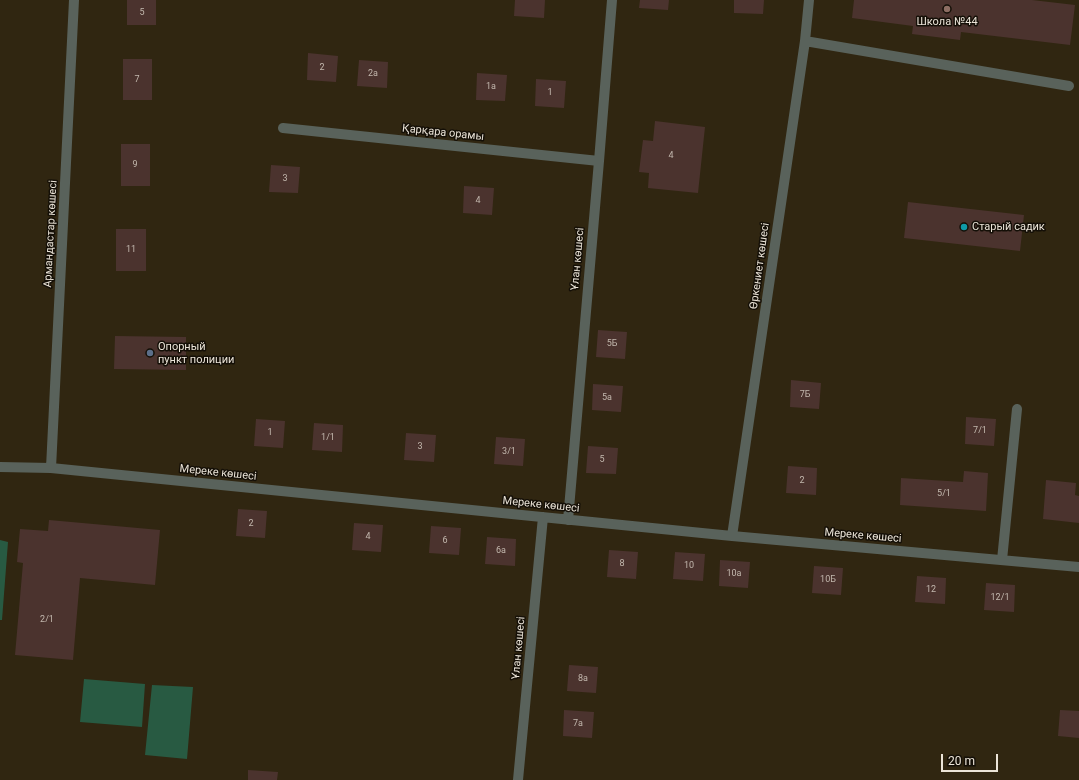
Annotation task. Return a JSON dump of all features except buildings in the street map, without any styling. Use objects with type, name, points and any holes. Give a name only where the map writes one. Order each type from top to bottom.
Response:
[{"type":"street","name":"Армандастар көшесі","points":[[51,468],[74,0]]},
{"type":"street","name":"Ұлан көшесі","points":[[568,520],[612,0]]},
{"type":"street","name":"Өркениет көшесі","points":[[732,536],[810,0]]},
{"type":"street","points":[[805,41],[1069,86]]},
{"type":"street","name":"Қарқара орамы","points":[[283,128],[599,161]]},
{"type":"street","points":[[1002,560],[1017,409]]},
{"type":"street","name":"Мереке көшесі","points":[[0,468],[51,468],[732,536],[1079,567]]},
{"type":"street","name":"Ұлан көшесі","points":[[518,780],[543,517]]},
{"type":"green space","points":[[0,540],[8,542],[2,620],[0,620]]},
{"type":"green space","points":[[84,679],[145,684],[142,727],[80,722]]},
{"type":"green space","points":[[152,685],[193,687],[187,759],[145,755]]},
{"type":"place","name":"Школа №44","points":[[947,9]]},
{"type":"place","name":"Старый садик","points":[[964,227]]},
{"type":"place","name":"Опорный пункт полиции","points":[[150,353]]}]
